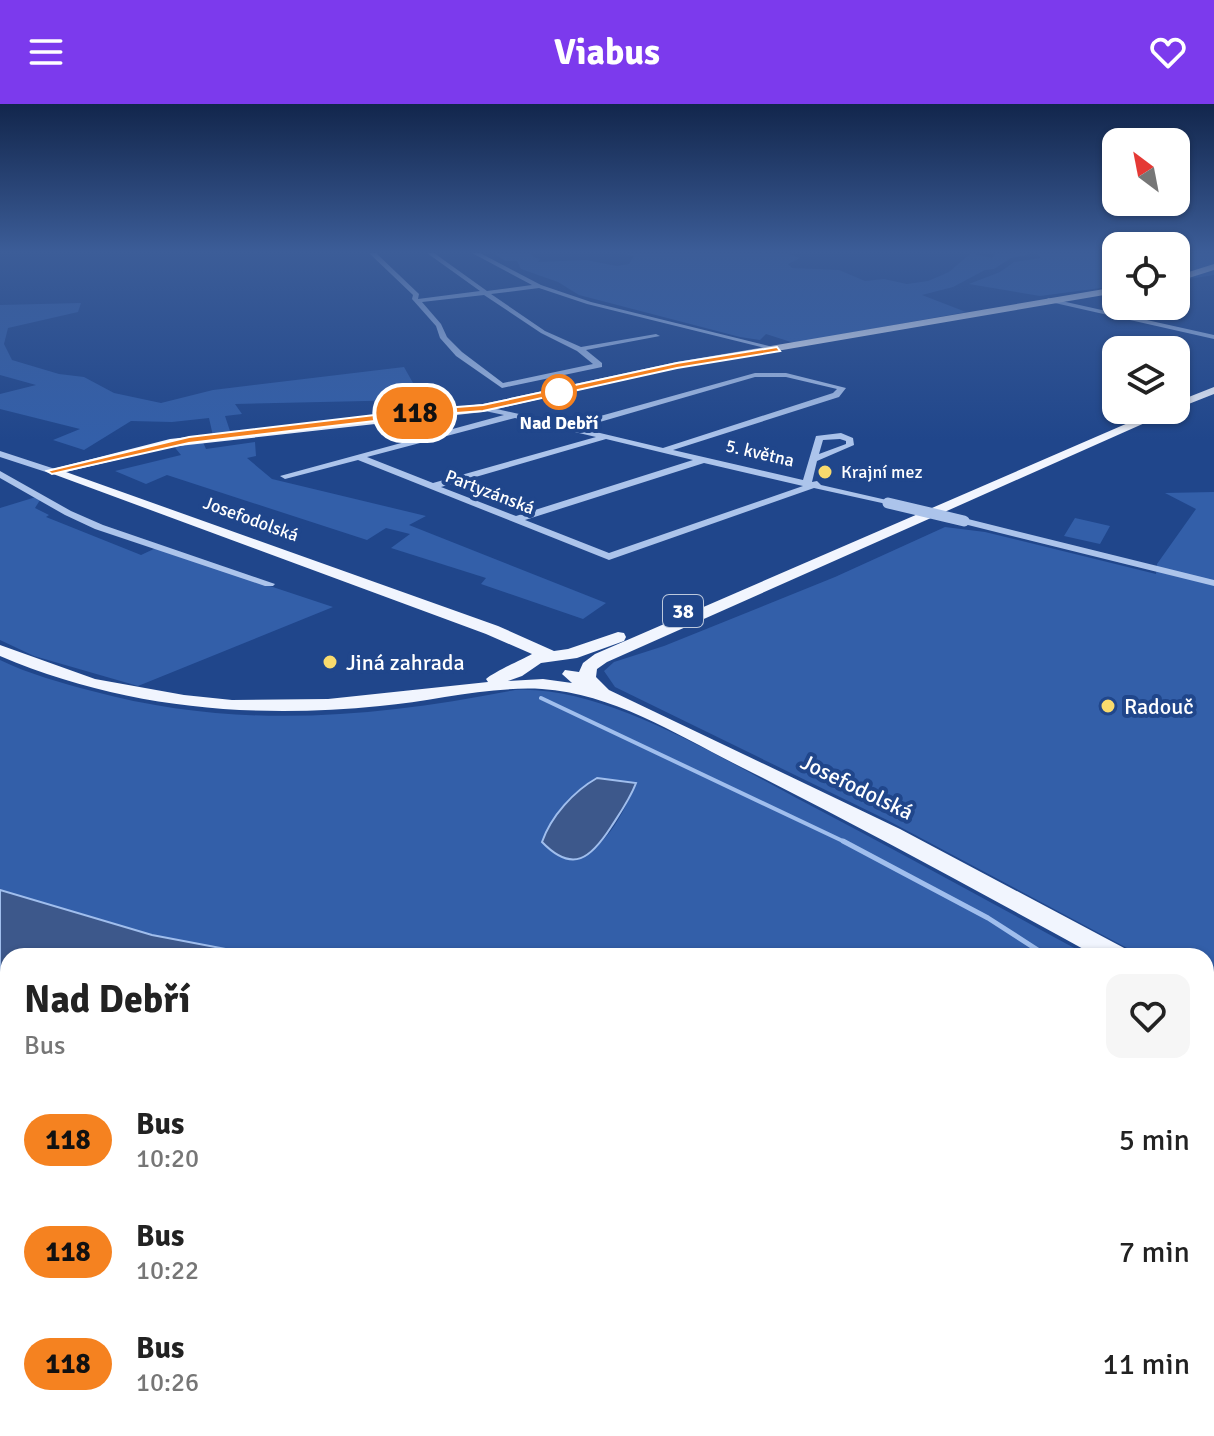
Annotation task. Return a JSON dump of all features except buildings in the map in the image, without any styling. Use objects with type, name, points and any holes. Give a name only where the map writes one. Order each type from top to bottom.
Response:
[{"type":"main road","points":[[52,471],[170,443],[483,408],[677,365],[964,315]]},
{"type":"main road","points":[[1190,400],[1214,390]]},
{"type":"main road","name":"38","points":[[0,650],[83,682],[196,702],[304,706],[560,682],[587,659],[653,636],[1136,424]]},
{"type":"main road","name":"Josefodolská","points":[[52,471],[509,637],[568,662],[571,673],[579,682],[892,834],[1102,948]]},
{"type":"main road","name":"38","points":[[417,696],[503,677],[536,658],[591,647],[812,565]]},
{"type":"main road","points":[[606,696],[589,684],[589,667],[601,658],[653,636]]},
{"type":"main road","points":[[509,637],[523,655],[525,677],[541,684],[606,696]]},
{"type":"street","points":[[429,315],[459,354],[502,386],[599,365],[580,349],[543,332],[520,315]]},
{"type":"street","points":[[612,315],[662,329],[672,325]]},
{"type":"street","points":[[638,315],[777,349]]},
{"type":"street","points":[[1116,315],[1214,337]]},
{"type":"street","points":[[580,349],[656,336]]},
{"type":"street","points":[[569,428],[755,375],[786,375],[837,385],[842,390],[836,395],[664,450]]},
{"type":"street","name":"5. května","points":[[483,408],[812,483],[1214,583]]},
{"type":"street","points":[[285,476],[513,416]]},
{"type":"street","points":[[433,486],[606,437]]},
{"type":"street","name":"Josefodolská","points":[[0,454],[52,471]]},
{"type":"street","name":"Partyzánská","points":[[359,457],[609,557],[812,483]]},
{"type":"street","points":[[517,519],[706,459]]},
{"type":"street","points":[[812,460],[812,483]]},
{"type":"street","name":"Josefodolská","points":[[0,463],[23,462]]},
{"type":"street","points":[[0,474],[99,527],[269,584]]},
{"type":"shaded area","points":[[0,315],[64,315],[8,328],[4,344],[12,360],[59,374],[84,377],[114,393],[161,403],[213,390],[404,367],[417,390],[403,396],[411,400],[235,404],[242,414],[225,416],[231,434],[213,436],[209,418],[172,422],[131,421],[84,450],[53,440],[80,429],[0,409],[0,394],[36,385],[0,375]]},
{"type":"shaded area","points":[[656,315],[948,315],[794,343],[766,334],[760,340]]},
{"type":"shaded area","points":[[202,440],[206,449],[255,442],[256,456],[247,458],[272,479],[426,516],[409,525],[606,603],[583,619],[481,584],[486,578],[391,548],[410,534],[386,528],[367,540],[167,475],[146,484],[115,471],[181,455],[172,444]]},
{"type":"shaded area","points":[[1214,492],[1214,948],[1127,948],[887,820],[615,687],[604,671],[614,662],[664,646],[835,577],[945,527],[985,532],[1156,574],[1157,564],[1196,509],[1165,493]]},
{"type":"shaded area","points":[[36,497],[40,500],[35,508],[49,515],[46,517],[141,555],[156,548],[333,607],[138,686],[34,656],[0,640],[0,508]]},
{"type":"shaded area","points":[[1075,518],[1110,526],[1100,544],[1064,536]]},
{"type":"shaded area","points":[[0,660],[57,681],[146,703],[251,715],[356,713],[515,690],[551,692],[588,700],[626,712],[703,747],[1074,948],[221,948],[152,935],[0,890]],"holes":[[[597,778],[635,783],[625,807],[601,842],[591,851],[568,860]]]},
{"type":"shaded area","points":[[597,778],[636,783],[596,847],[581,858],[563,858],[542,842],[546,832],[564,805]]},
{"type":"shaded area","points":[[0,890],[152,935],[221,948],[0,948]]},
{"type":"waterway","points":[[541,698],[845,842]]},
{"type":"waterway","points":[[845,842],[988,918],[1035,948]]},
{"type":"bus line","name":"118","points":[[52,471],[189,440],[483,408],[677,365],[777,349]]},
{"type":"place","name":"Nad Debří","points":[[559,392]]},
{"type":"place","name":"Krajní mez","points":[[825,472]]},
{"type":"place","name":"Jiná zahrada","points":[[330,662]]},
{"type":"place","name":"Radouč","points":[[1108,706]]}]
